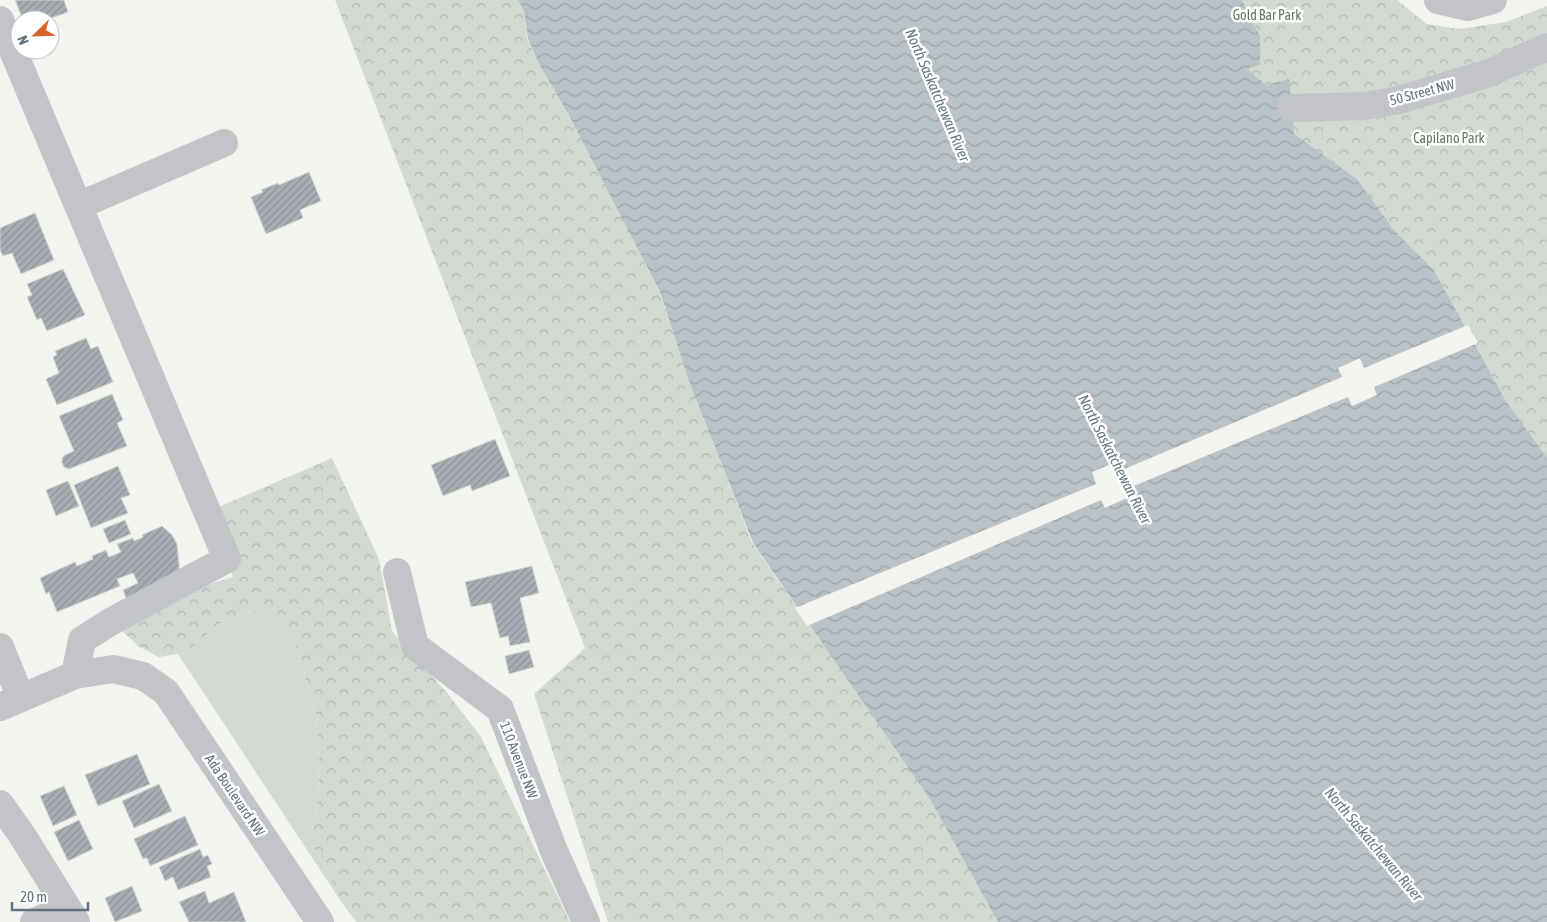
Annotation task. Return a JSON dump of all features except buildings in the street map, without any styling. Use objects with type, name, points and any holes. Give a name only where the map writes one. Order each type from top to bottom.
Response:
[{"type":"street","points":[[1438,0],[1468,7],[1493,0]]},
{"type":"street","points":[[0,20],[227,559],[82,640],[75,675],[11,702],[0,647]]},
{"type":"street","name":"50 Street NW","points":[[1291,108],[1365,106],[1399,100],[1490,73],[1547,47]]},
{"type":"street","points":[[78,206],[224,143]]},
{"type":"street","name":"110 Avenue NW","points":[[397,572],[415,646],[500,709],[554,852],[586,922]]},
{"type":"street","name":"Ada Boulevard NW","points":[[75,675],[113,670],[143,676],[166,692],[320,922]]},
{"type":"street","points":[[0,804],[22,835],[71,915],[34,922]]},
{"type":"green space","points":[[335,0],[519,0],[524,10],[527,38],[538,62],[587,148],[659,291],[690,383],[752,543],[931,798],[998,922],[608,922],[534,694],[585,648]]},
{"type":"green space","name":"Capilano Park","points":[[1242,0],[1397,0],[1427,24],[1459,29],[1506,22],[1547,6],[1547,459],[1506,401],[1434,270],[1394,230],[1357,179],[1293,134],[1291,108],[1246,69],[1260,65],[1260,36]]},
{"type":"green space","points":[[332,458],[379,559],[392,631],[448,694],[481,737],[570,922],[356,922],[340,900],[310,839],[318,801],[319,759],[316,715],[294,642],[273,608],[237,615],[218,624],[191,649],[178,654],[159,657],[138,646],[121,630],[180,593],[233,577],[207,512]]},
{"type":"green space","points":[[273,608],[294,642],[316,715],[319,759],[318,801],[310,839],[340,900],[178,654],[191,649],[218,624],[237,615]]},
{"type":"water","name":"North Saskatchewan River","points":[[518,0],[1242,0],[1260,36],[1260,65],[1247,69],[1266,85],[1289,79],[1294,134],[1357,179],[1394,230],[1434,270],[1506,401],[1547,458],[1547,922],[998,922],[930,799],[753,543],[690,384],[660,292],[572,121],[538,62],[528,39],[524,11]]},
{"type":"pier","points":[[1468,325],[1478,343],[1374,387],[1377,395],[1352,406],[1348,397],[1124,490],[1127,498],[1105,508],[1101,500],[807,626],[795,608],[1096,484],[1092,472],[1111,464],[1115,473],[1342,377],[1338,368],[1360,358],[1364,368]]},
{"type":"park label","name":"Gold Bar Park","points":[[1267,15]]}]
